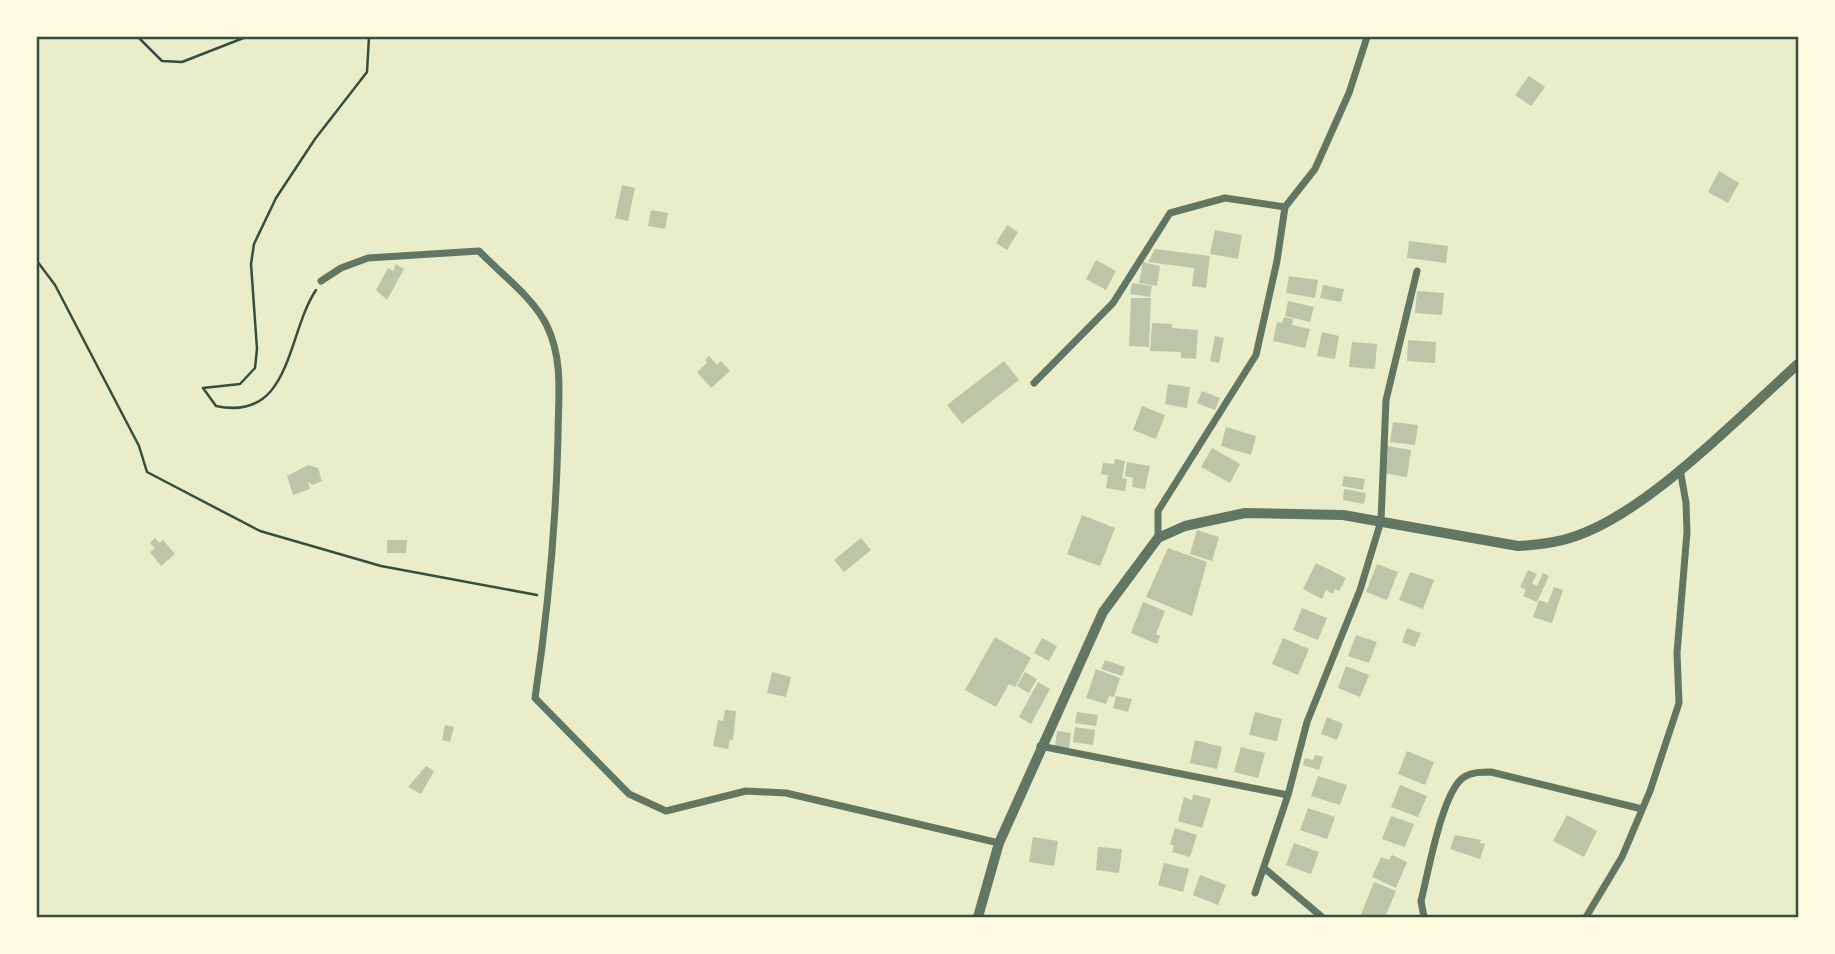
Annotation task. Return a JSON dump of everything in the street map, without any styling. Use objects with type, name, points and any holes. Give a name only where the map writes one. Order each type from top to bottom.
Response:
[{"type":"street","points":[[1158,538],[1158,512],[1256,355],[1277,261],[1285,207],[1315,169],[1349,93],[1367,37]]},
{"type":"street","points":[[1034,383],[1113,303],[1170,213],[1225,198],[1285,207]]},
{"type":"street","points":[[321,281],[341,268],[368,258],[479,251],[536,309],[547,326],[559,364],[556,515],[550,598],[536,698],[629,794],[666,811],[746,791],[786,793],[999,843]]},
{"type":"street","points":[[1255,893],[1288,795],[1307,722],[1360,590],[1381,521],[1386,400],[1417,271]]},
{"type":"street","points":[[978,917],[999,843],[1103,612],[1158,538],[1185,526],[1245,513],[1343,515],[1518,546],[1547,544],[1577,536],[1605,523],[1680,469],[1798,363]]},
{"type":"street","points":[[1586,917],[1622,857],[1674,723],[1679,703],[1677,653],[1686,532],[1686,503],[1680,469]]},
{"type":"street","points":[[1040,747],[1288,795]]},
{"type":"street","points":[[1424,917],[1421,901],[1448,800],[1464,777],[1476,772],[1491,772],[1642,809]]},
{"type":"street","points":[[1264,868],[1322,917]]},
{"type":"path","points":[[138,37],[162,61],[182,62],[246,37]]},
{"type":"path","points":[[321,281],[298,325],[288,363],[270,393],[248,408],[235,410],[216,406],[203,388],[240,384],[255,368],[257,349],[251,264],[254,244],[276,198],[315,139],[367,72],[369,37]]},
{"type":"path","points":[[37,261],[55,285],[139,446],[146,472],[260,531],[381,566],[550,598]]},
{"type":"building","points":[[1529,76],[1545,87],[1531,106],[1515,95]]},
{"type":"building","points":[[1719,171],[1739,183],[1728,203],[1708,192]]},
{"type":"building","points":[[622,185],[635,188],[628,221],[615,218]]},
{"type":"building","points":[[651,210],[668,213],[665,229],[648,226]]},
{"type":"building","points":[[1007,225],[1018,232],[1007,250],[996,243]]},
{"type":"building","points":[[1215,230],[1242,235],[1238,259],[1210,254]]},
{"type":"building","points":[[1409,241],[1448,246],[1446,263],[1407,258]]},
{"type":"building","points":[[1155,249],[1210,256],[1206,288],[1192,286],[1194,268],[1148,262]]},
{"type":"building","points":[[1096,260],[1116,271],[1106,290],[1086,279]]},
{"type":"building","points":[[1143,262],[1160,266],[1157,286],[1139,283]]},
{"type":"building","points":[[396,264],[404,269],[387,300],[376,290],[388,268],[393,271]]},
{"type":"building","points":[[1289,276],[1318,280],[1315,298],[1286,293]]},
{"type":"building","points":[[1132,283],[1152,286],[1150,297],[1130,294]]},
{"type":"building","points":[[1323,285],[1344,289],[1341,302],[1320,298]]},
{"type":"building","points":[[1417,291],[1444,293],[1442,315],[1415,313]]},
{"type":"building","points":[[1131,298],[1151,298],[1149,347],[1129,346]]},
{"type":"building","points":[[1288,301],[1314,307],[1310,322],[1285,316]]},
{"type":"building","points":[[1284,317],[1293,319],[1292,325],[1310,329],[1305,348],[1273,341],[1277,322],[1282,323]]},
{"type":"building","points":[[1152,323],[1198,330],[1196,359],[1181,358],[1181,352],[1150,351]]},
{"type":"building","points":[[1322,332],[1339,336],[1335,359],[1317,356]]},
{"type":"building","points":[[1215,336],[1224,338],[1219,363],[1210,361]]},
{"type":"building","points":[[1408,340],[1436,342],[1435,363],[1407,361]]},
{"type":"building","points":[[1352,342],[1377,344],[1375,369],[1349,367]]},
{"type":"building","points":[[709,356],[717,365],[721,361],[730,371],[711,388],[697,372],[707,363],[705,360]]},
{"type":"building","points":[[1004,361],[1019,380],[962,424],[947,405]]},
{"type":"building","points":[[1168,384],[1190,387],[1187,408],[1165,404]]},
{"type":"building","points":[[1202,391],[1220,398],[1215,410],[1197,403]]},
{"type":"building","points":[[1142,406],[1165,415],[1156,439],[1133,430]]},
{"type":"building","points":[[1393,422],[1418,425],[1415,445],[1390,442]]},
{"type":"building","points":[[1226,427],[1256,436],[1251,455],[1221,446]]},
{"type":"building","points":[[1387,446],[1411,450],[1407,477],[1383,473]]},
{"type":"building","points":[[1212,448],[1240,464],[1230,483],[1201,467]]},
{"type":"building","points":[[1115,459],[1125,461],[1122,478],[1127,479],[1125,491],[1106,488],[1108,475],[1101,474],[1103,463],[1114,464]]},
{"type":"building","points":[[1127,462],[1150,466],[1145,489],[1132,487],[1133,478],[1125,476]]},
{"type":"building","points":[[308,465],[318,468],[322,481],[312,485],[308,481],[310,489],[293,495],[287,476]]},
{"type":"building","points":[[1344,476],[1365,479],[1363,490],[1342,486]]},
{"type":"building","points":[[1344,489],[1366,493],[1364,504],[1343,500]]},
{"type":"building","points":[[1082,515],[1115,528],[1100,566],[1067,554]]},
{"type":"building","points":[[1197,530],[1219,537],[1212,561],[1190,554]]},
{"type":"building","points":[[155,538],[160,543],[163,540],[175,554],[161,566],[150,552],[155,548],[150,543]]},
{"type":"building","points":[[861,538],[871,550],[844,572],[834,560]]},
{"type":"building","points":[[387,540],[407,540],[406,553],[387,553]]},
{"type":"building","points":[[1168,548],[1207,562],[1192,616],[1146,597]]},
{"type":"building","points":[[1316,563],[1346,578],[1339,591],[1335,589],[1333,594],[1326,590],[1322,599],[1303,589]]},
{"type":"building","points":[[1377,564],[1398,572],[1387,600],[1366,592]]},
{"type":"building","points":[[1528,570],[1537,574],[1532,583],[1537,586],[1543,573],[1549,576],[1537,602],[1523,596],[1526,590],[1520,587]]},
{"type":"building","points":[[1410,572],[1434,580],[1423,609],[1399,600]]},
{"type":"building","points":[[1554,587],[1563,590],[1552,623],[1533,617],[1539,600],[1548,603]]},
{"type":"building","points":[[1143,602],[1165,611],[1156,634],[1160,636],[1157,644],[1131,633]]},
{"type":"building","points":[[1302,608],[1327,618],[1318,640],[1293,630]]},
{"type":"building","points":[[1407,628],[1421,633],[1415,647],[1402,642]]},
{"type":"building","points":[[1356,635],[1377,642],[1369,663],[1348,656]]},
{"type":"building","points":[[995,637],[1031,658],[1015,687],[1009,684],[996,707],[965,690]]},
{"type":"building","points":[[1042,638],[1057,646],[1049,661],[1034,653]]},
{"type":"building","points":[[1283,638],[1309,649],[1298,675],[1272,664]]},
{"type":"building","points":[[1105,660],[1125,667],[1122,676],[1101,669]]},
{"type":"building","points":[[1346,666],[1369,675],[1360,697],[1338,688]]},
{"type":"building","points":[[1096,669],[1120,678],[1114,697],[1109,696],[1106,704],[1086,698]]},
{"type":"building","points":[[772,672],[791,677],[786,697],[767,693]]},
{"type":"building","points":[[1025,672],[1037,679],[1029,693],[1017,686]]},
{"type":"building","points":[[1038,682],[1050,689],[1031,724],[1019,717]]},
{"type":"building","points":[[1116,696],[1132,699],[1128,712],[1113,708]]},
{"type":"building","points":[[725,710],[736,711],[733,740],[730,740],[728,749],[713,746],[718,720],[723,721]]},
{"type":"building","points":[[1077,712],[1098,715],[1096,726],[1075,723]]},
{"type":"building","points":[[1255,712],[1282,719],[1277,741],[1249,735]]},
{"type":"building","points":[[1327,717],[1343,724],[1337,740],[1321,734]]},
{"type":"building","points":[[445,725],[454,727],[450,742],[442,740]]},
{"type":"building","points":[[1075,727],[1095,730],[1093,745],[1073,742]]},
{"type":"building","points":[[1057,731],[1071,733],[1069,748],[1055,746]]},
{"type":"building","points":[[1195,740],[1222,747],[1217,769],[1190,763]]},
{"type":"building","points":[[1241,747],[1265,753],[1258,778],[1234,772]]},
{"type":"building","points":[[1407,751],[1434,762],[1425,785],[1398,774]]},
{"type":"building","points":[[1315,755],[1323,757],[1319,770],[1303,765],[1305,758],[1313,760]]},
{"type":"building","points":[[426,766],[434,771],[421,794],[408,787]]},
{"type":"building","points":[[1318,776],[1347,785],[1340,805],[1311,796]]},
{"type":"building","points":[[1400,785],[1427,796],[1418,817],[1391,807]]},
{"type":"building","points":[[1193,794],[1211,799],[1202,828],[1178,821],[1184,797],[1192,800]]},
{"type":"building","points":[[1308,808],[1335,817],[1327,839],[1300,830]]},
{"type":"building","points":[[1567,815],[1597,831],[1584,857],[1553,841]]},
{"type":"building","points":[[1391,816],[1414,824],[1405,847],[1382,839]]},
{"type":"building","points":[[1175,828],[1197,835],[1190,857],[1172,852],[1174,846],[1170,844]]},
{"type":"building","points":[[1455,835],[1481,840],[1480,843],[1485,844],[1480,859],[1450,849]]},
{"type":"building","points":[[1033,837],[1058,841],[1054,866],[1029,862]]},
{"type":"building","points":[[1294,843],[1319,852],[1311,874],[1286,865]]},
{"type":"building","points":[[1098,847],[1122,849],[1119,873],[1096,870]]},
{"type":"building","points":[[1392,855],[1407,862],[1396,888],[1372,877],[1381,857],[1389,860]]},
{"type":"building","points":[[1164,863],[1189,869],[1183,892],[1158,885]]},
{"type":"building","points":[[1200,875],[1226,885],[1218,905],[1193,895]]},
{"type":"building","points":[[1374,882],[1396,891],[1385,917],[1360,917]]}]
